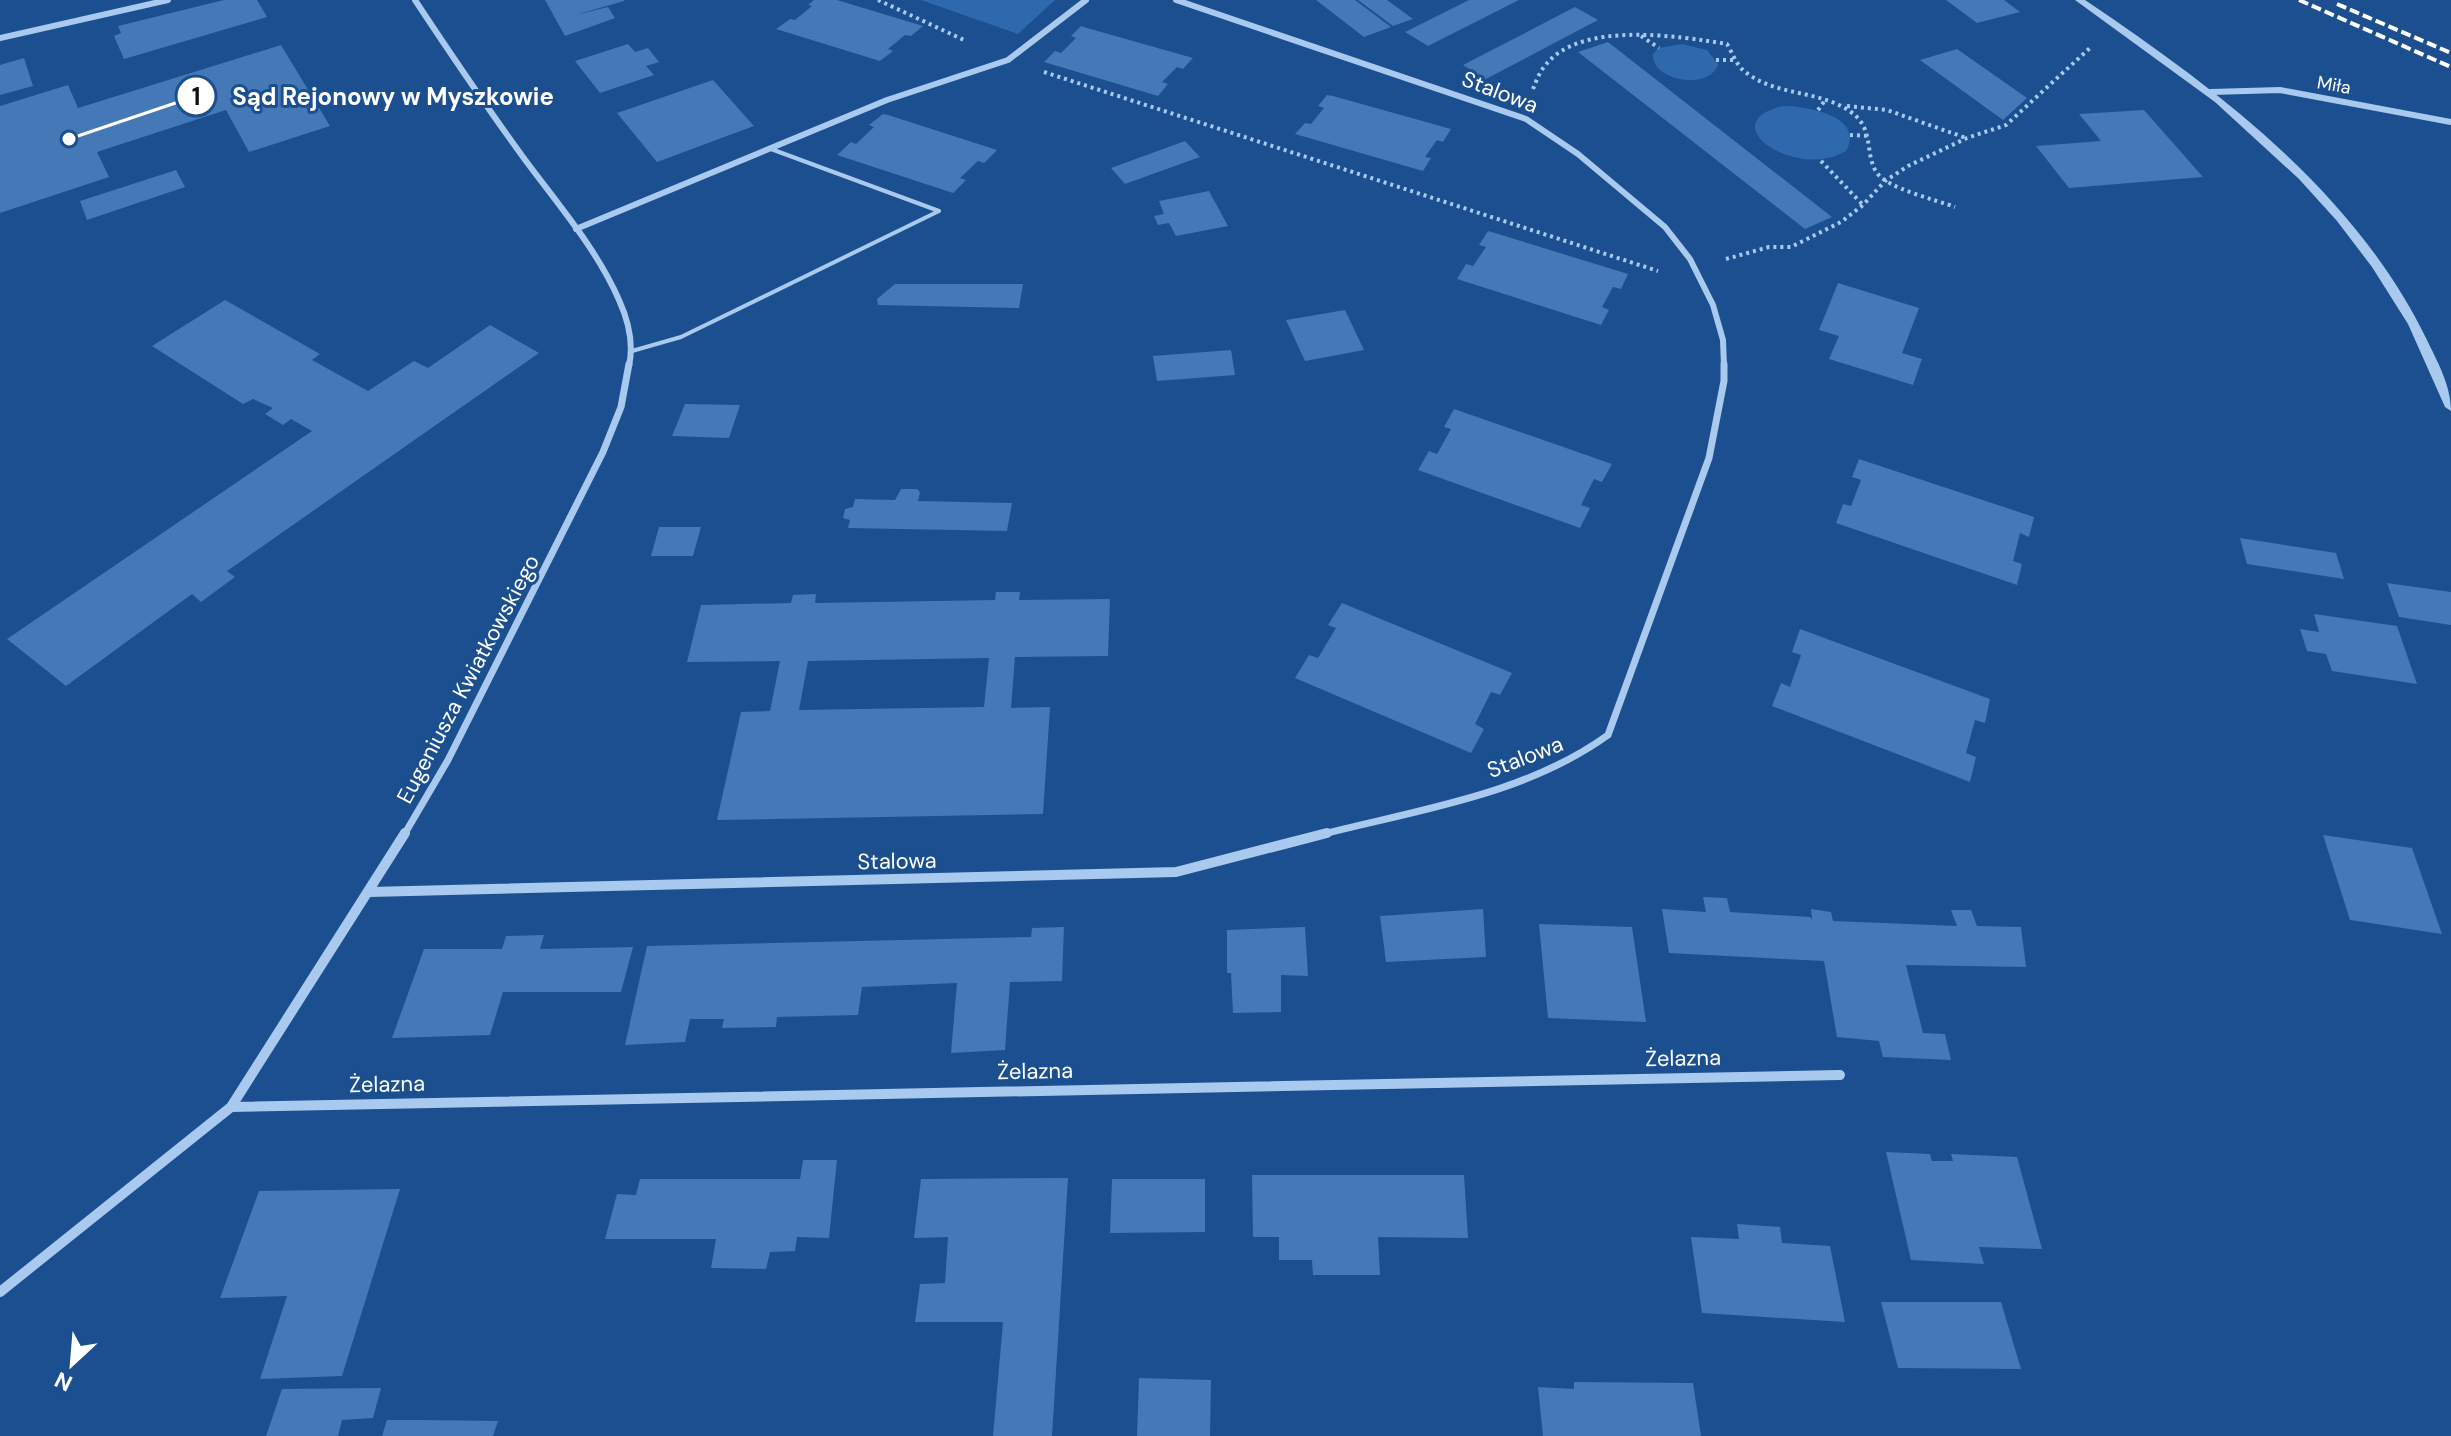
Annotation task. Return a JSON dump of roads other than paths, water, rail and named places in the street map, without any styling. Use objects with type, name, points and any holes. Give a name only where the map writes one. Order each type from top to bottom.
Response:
[{"type":"street","points":[[0,38],[168,0]]},
{"type":"street","name":"Eugeniusza Kwiatkowskiego","points":[[0,1292],[231,1107],[370,892],[448,760],[597,465],[621,407],[632,351],[628,322],[618,297],[576,229],[488,109],[415,0]]},
{"type":"street","points":[[576,229],[887,100],[1008,60],[1086,0]]},
{"type":"street","name":"Stalowa","points":[[370,892],[1176,872],[1540,775],[1580,755],[1608,735],[1709,458],[1724,381],[1723,340],[1705,286],[1694,266],[1665,227],[1578,154],[1526,119],[1176,0]]},
{"type":"street","points":[[2079,0],[2211,92],[2248,123],[2309,184],[2361,245],[2407,313],[2451,407]]},
{"type":"street","name":"Miła","points":[[2211,92],[2280,90],[2451,122]]},
{"type":"street","name":"Żelazna","points":[[231,1107],[1840,1075]]},
{"type":"lane","points":[[632,351],[681,337],[939,211],[771,149]]},
{"type":"railway","points":[[2299,0],[2451,67]]},
{"type":"railway","points":[[2337,4],[2451,53]]},
{"type":"place","name":"Sąd Rejonowy w Myszkowie","points":[[69,139]]}]
